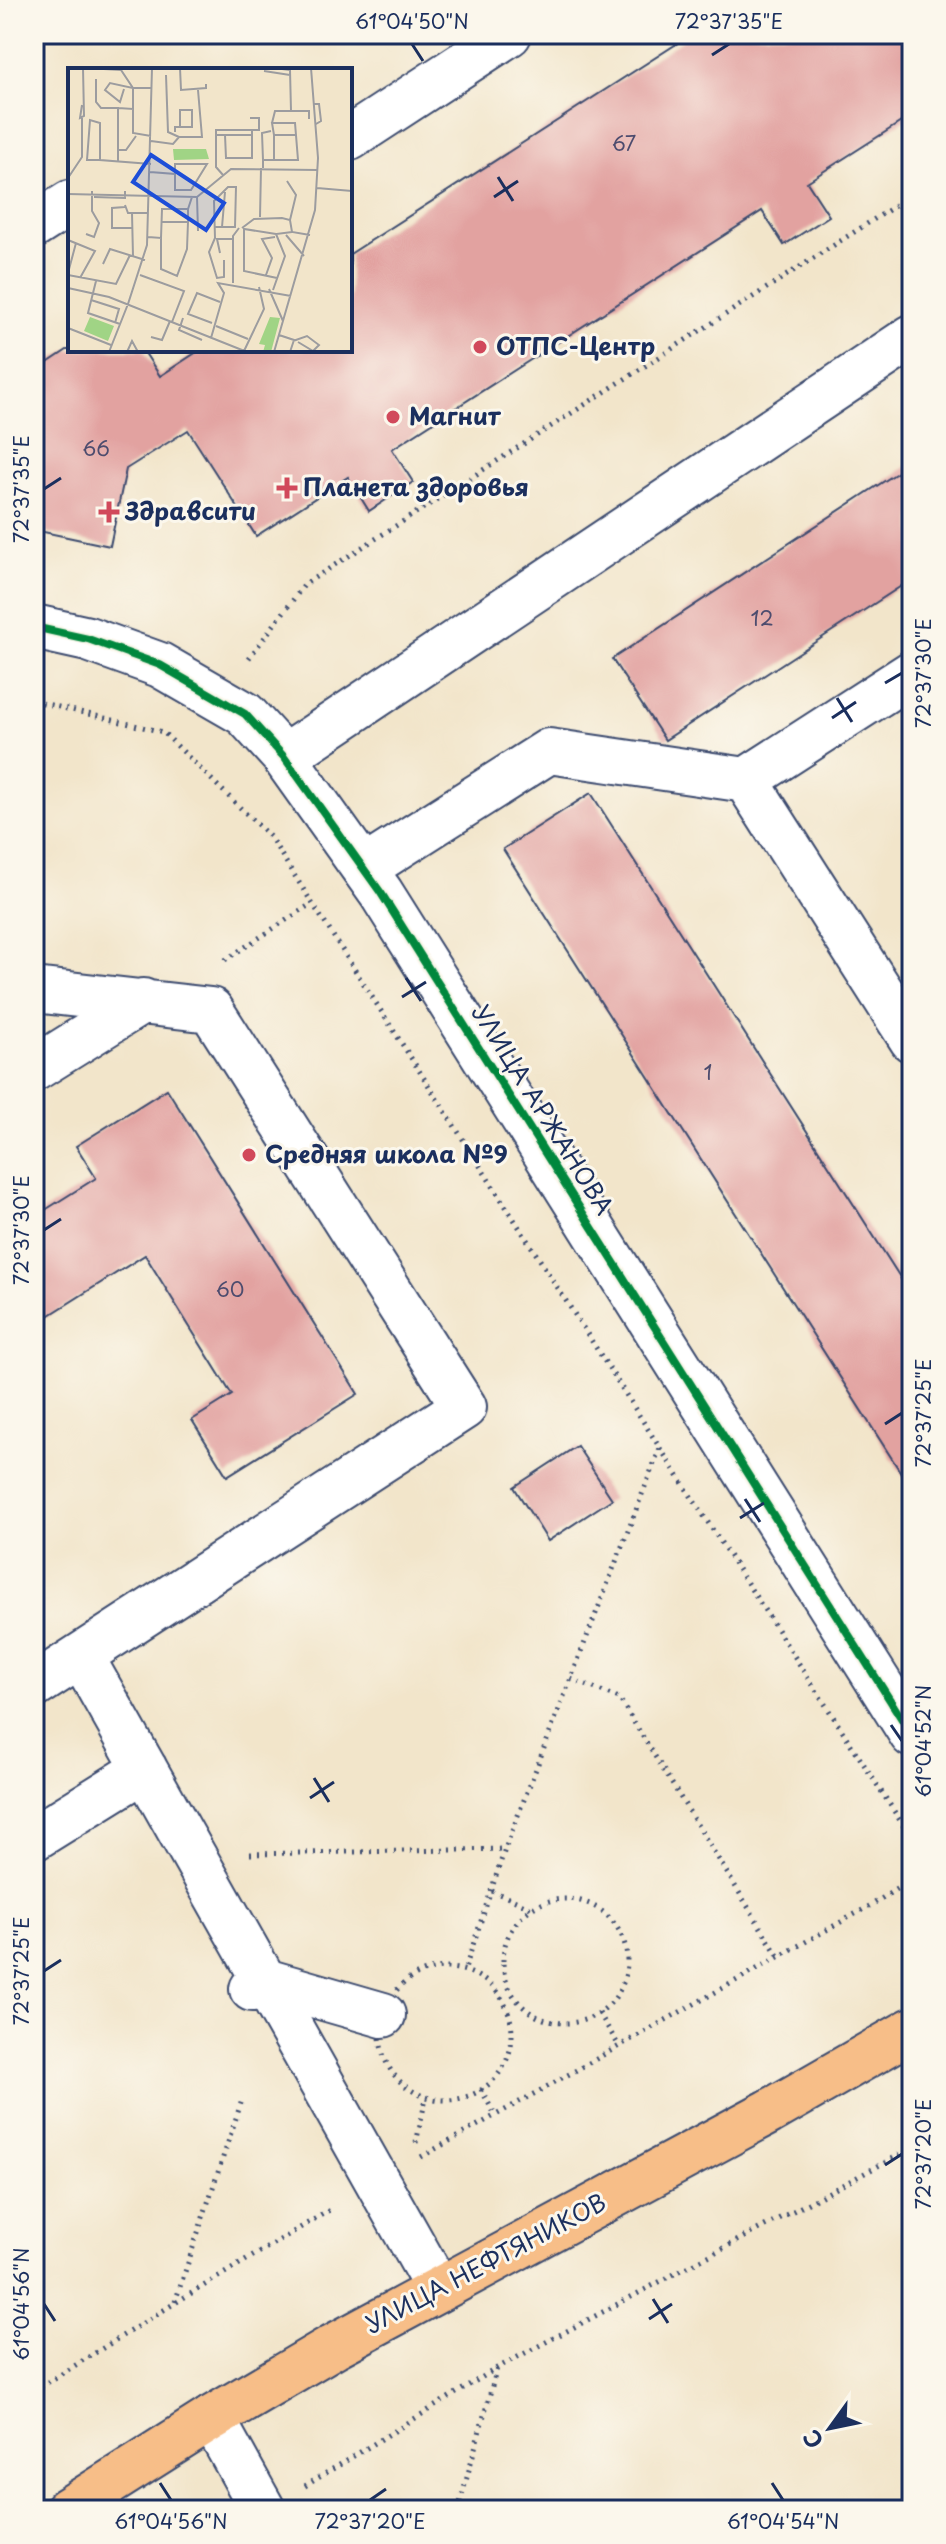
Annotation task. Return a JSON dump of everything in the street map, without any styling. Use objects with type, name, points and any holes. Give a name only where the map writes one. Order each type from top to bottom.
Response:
[{"type":"main road","name":"УЛИЦА НЕФТЯНИКОВ","points":[[67,2510],[212,2418],[438,2289],[769,2112],[912,2030]]},
{"type":"street","points":[[352,137],[509,34]]},
{"type":"street","points":[[34,226],[68,204]]},
{"type":"street","points":[[284,757],[912,337]]},
{"type":"street","name":"УЛИЦА АРЖАНОВА","points":[[34,627],[88,639],[160,665],[245,714],[284,757],[365,868],[912,1735]]},
{"type":"street","points":[[365,868],[549,751],[746,780],[912,673]]},
{"type":"street","points":[[746,780],[912,1040]]},
{"type":"street","points":[[34,990],[211,1010],[464,1407],[34,1686]]},
{"type":"street","points":[[34,1069],[151,1002]]},
{"type":"street","points":[[81,1656],[193,1855],[254,1988],[395,2172],[438,2289]]},
{"type":"street","points":[[34,1838],[145,1769]]},
{"type":"street","points":[[254,1988],[383,2015]]},
{"type":"street","points":[[212,2418],[278,2502]]},
{"type":"path","points":[[241,668],[305,584],[912,195]]},
{"type":"path","points":[[34,701],[163,732],[270,837],[912,1839]]},
{"type":"path","points":[[151,1002],[308,906]]},
{"type":"path","points":[[465,1969],[505,1849],[660,1448]]},
{"type":"path","points":[[571,1679],[619,1698],[779,1957]]},
{"type":"path","points":[[193,1855],[505,1849]]},
{"type":"path","points":[[34,2391],[395,2172],[912,1879]]},
{"type":"path","points":[[492,1891],[533,1909]]},
{"type":"path","points":[[561,1899],[580,1901],[599,1909],[615,1923],[624,1941],[628,1961],[624,1981],[614,2000],[599,2013],[580,2022],[560,2023],[540,2018],[523,2007],[510,1990],[504,1971],[504,1950],[511,1931],[523,1915],[541,1904],[561,1899]]},
{"type":"path","points":[[442,1967],[465,1969],[486,1980],[501,1997],[511,2019],[512,2041],[506,2063],[491,2082],[472,2095],[449,2101],[427,2098],[406,2087],[390,2070],[381,2049],[380,2026],[386,2003],[400,1985],[420,1972],[442,1967]]},
{"type":"path","points":[[599,2013],[619,2046]]},
{"type":"path","points":[[481,2089],[495,2115]]},
{"type":"path","points":[[395,2172],[427,2098]]},
{"type":"path","points":[[175,2303],[242,2100]]},
{"type":"path","points":[[278,2502],[497,2368],[912,2148]]},
{"type":"path","points":[[458,2510],[497,2368]]},
{"type":"building","points":[[692,34],[912,34],[912,115],[807,182],[829,216],[784,245],[762,211],[392,449],[413,482],[369,511],[348,477],[256,536],[188,430],[126,469],[110,546],[34,530],[34,372],[67,350],[144,352],[160,376],[197,352],[352,352],[352,253]]},
{"type":"building","points":[[912,463],[912,579],[665,740],[612,659]]},
{"type":"building","points":[[591,793],[912,1296],[912,1490],[503,849]]},
{"type":"building","points":[[167,1089],[358,1394],[227,1476],[192,1420],[232,1395],[145,1255],[34,1325],[34,1217],[96,1178],[76,1146]]},
{"type":"building","points":[[577,1446],[612,1499],[548,1541],[514,1487]]},
{"type":"cycle path","points":[[34,627],[88,639],[160,665],[245,714],[284,757],[381,893],[912,1735]]},
{"type":"place","name":"ОТПС-Центр","points":[[480,347]]},
{"type":"place","name":"Магнит","points":[[393,417]]},
{"type":"place","name":"Планета здоровья","points":[[287,488]]},
{"type":"place","name":"Здравсити","points":[[109,512]]},
{"type":"place","name":"Средняя школа №9","points":[[249,1155]]}]
